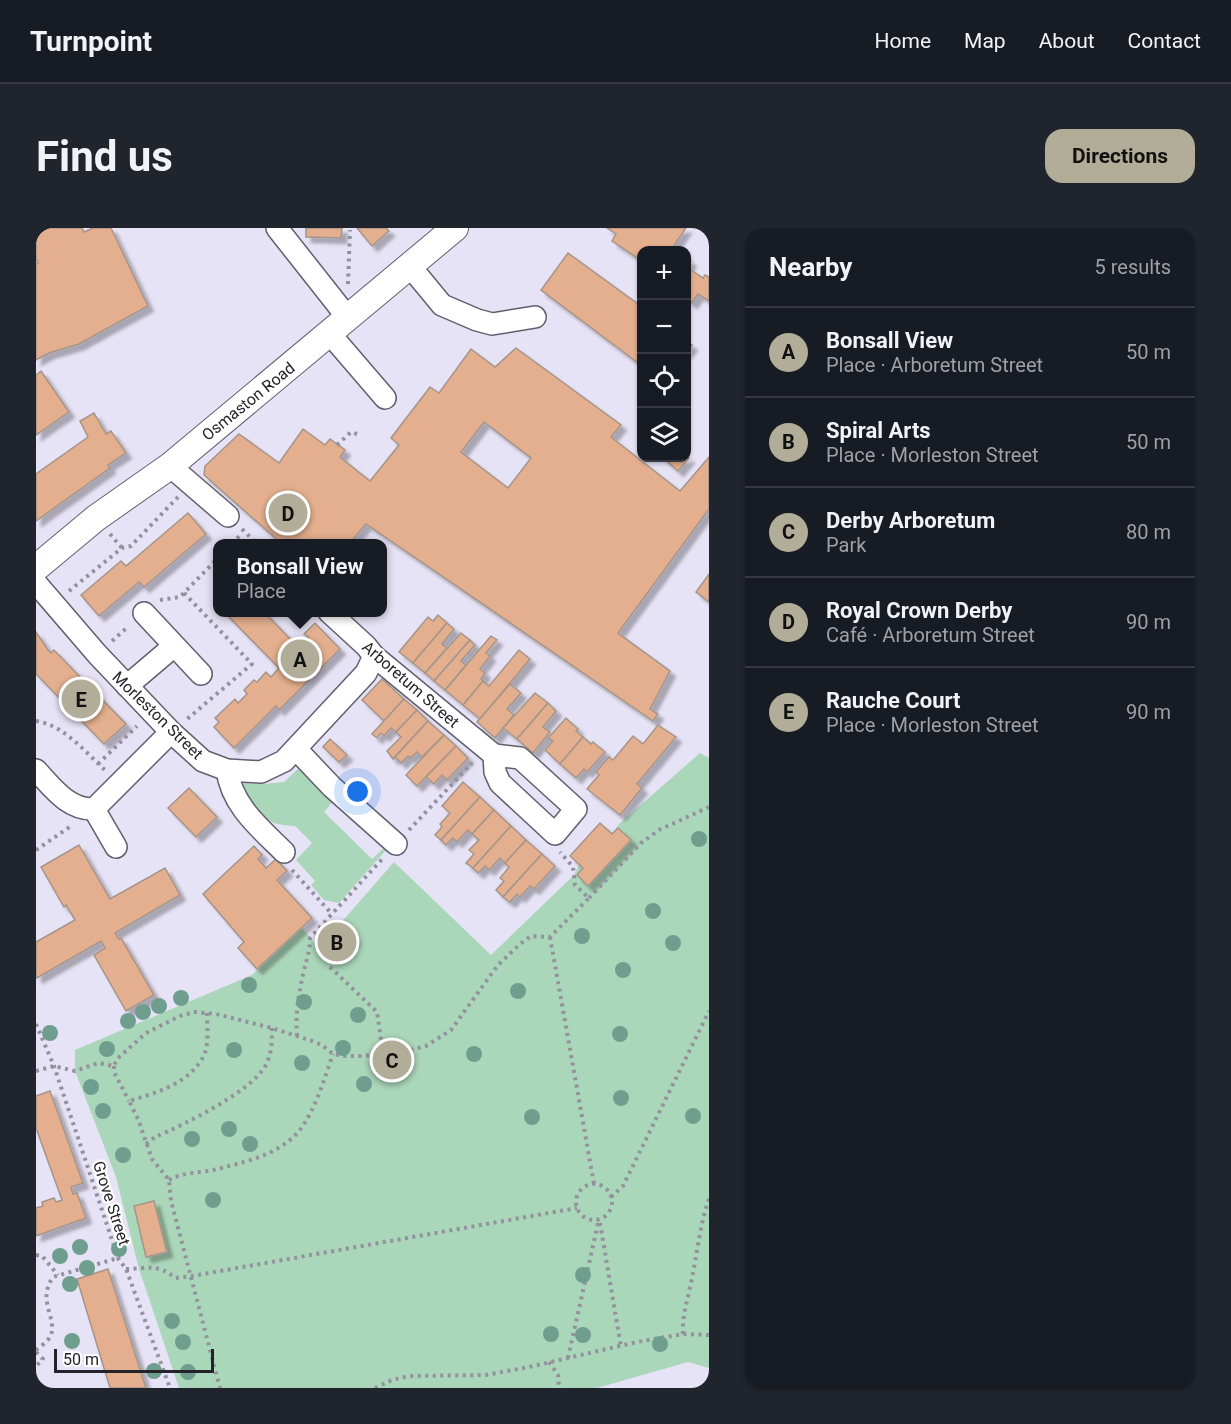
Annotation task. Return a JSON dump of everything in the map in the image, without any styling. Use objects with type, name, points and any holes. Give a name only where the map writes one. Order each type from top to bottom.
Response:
[{"type":"main road","name":"Osmaston Road","points":[[36,568],[96,518],[170,466],[455,228]]},
{"type":"street","points":[[277,228],[385,398]]},
{"type":"street","points":[[409,265],[442,305],[477,320],[492,324],[535,317]]},
{"type":"street","points":[[170,466],[228,516]]},
{"type":"street","name":"Morleston Street","points":[[36,583],[171,732],[203,761],[227,770],[261,772],[284,761],[366,673],[374,656]]},
{"type":"street","points":[[144,613],[201,674]]},
{"type":"street","name":"Arboretum Street","points":[[334,617],[374,656],[494,755]]},
{"type":"street","points":[[127,686],[174,646]]},
{"type":"street","points":[[89,810],[120,784],[171,732]]},
{"type":"street","points":[[296,749],[332,787],[396,844]]},
{"type":"street","points":[[36,770],[63,799],[89,810],[116,847]]},
{"type":"street","points":[[227,770],[235,799],[284,852]]},
{"type":"path","points":[[348,267],[350,230]]},
{"type":"path","points":[[337,445],[351,432],[357,434]]},
{"type":"path","points":[[54,604],[122,548],[131,546],[192,484]]},
{"type":"path","points":[[236,539],[244,531]]},
{"type":"path","points":[[98,764],[152,711]]},
{"type":"path","points":[[36,721],[57,728],[120,784]]},
{"type":"path","points":[[221,1388],[171,1201],[169,1180],[152,1159],[138,1119],[114,1072],[117,1059],[146,1033],[180,1016],[194,1012],[234,1017],[272,1028],[322,1045],[333,1054],[361,1056],[399,1053],[426,1046],[444,1037],[457,1024],[498,965],[520,944],[531,936],[550,937],[641,843],[659,830],[709,807]]},
{"type":"path","points":[[36,850],[76,823],[89,810]]},
{"type":"path","points":[[284,852],[286,863],[332,914]]},
{"type":"path","points":[[573,874],[575,885],[589,898]]},
{"type":"path","points":[[550,937],[594,1184]]},
{"type":"path","points":[[297,1036],[297,1005],[305,965],[310,955],[310,938]]},
{"type":"path","points":[[330,967],[377,1012],[383,1053]]},
{"type":"path","points":[[611,1197],[623,1186],[709,1011]]},
{"type":"path","points":[[129,1101],[176,1084],[190,1073],[203,1058],[208,1037],[207,1013]]},
{"type":"path","name":"Grove Street","points":[[36,1023],[54,1066],[118,1258],[126,1269],[170,1388]]},
{"type":"path","points":[[146,1144],[224,1101],[253,1082],[265,1068],[268,1060],[272,1047],[272,1028]]},
{"type":"path","points":[[169,1180],[176,1175],[200,1173],[256,1159],[292,1139],[315,1103],[333,1054]]},
{"type":"path","points":[[36,1071],[54,1066],[75,1071],[98,1063],[114,1066]]},
{"type":"path","points":[[594,1184],[608,1188],[611,1197],[611,1208],[605,1216],[599,1219],[585,1217],[577,1208],[579,1192],[584,1187],[594,1184]]},
{"type":"path","points":[[682,1334],[682,1320],[704,1213],[709,1199]]},
{"type":"path","points":[[126,1269],[156,1267],[165,1270],[175,1278],[192,1276],[577,1208]]},
{"type":"path","points":[[599,1219],[621,1347]]},
{"type":"path","points":[[568,1358],[599,1219]]},
{"type":"path","points":[[36,1255],[42,1256],[58,1275]]},
{"type":"path","points":[[36,1366],[43,1359],[36,1351],[50,1338],[52,1328],[46,1308],[46,1292],[50,1281],[58,1275],[118,1258]]},
{"type":"path","points":[[375,1388],[392,1380],[409,1376],[486,1375],[637,1342],[682,1334],[709,1335]]},
{"type":"path","points":[[549,1362],[558,1376],[559,1388]]},
{"type":"green space","points":[[700,753],[709,758],[709,1368],[688,1362],[597,1388],[179,1388],[139,1269],[116,1177],[75,1071],[75,1050],[252,975],[302,928],[319,948],[394,862],[491,955],[574,875],[579,865],[570,856],[600,823],[612,834],[619,824]]},
{"type":"green space","points":[[300,767],[334,800],[324,812],[372,859],[384,848],[386,850],[339,903],[324,900],[311,885],[315,881],[296,860],[312,843],[295,826],[273,823],[259,814],[236,783],[284,782]]},
{"type":"building","points":[[36,228],[82,228],[84,232],[93,228],[111,228],[148,306],[79,344],[49,353],[36,360],[36,264],[38,263]]},
{"type":"building","points":[[306,228],[342,228],[341,238],[306,237]]},
{"type":"building","points":[[357,228],[386,228],[389,231],[372,246]]},
{"type":"building","points":[[607,228],[686,228],[674,246],[637,246],[637,258],[612,241],[616,234]]},
{"type":"building","points":[[568,253],[637,303],[637,362],[541,290]]},
{"type":"building","points":[[691,270],[703,278],[705,275],[709,277],[709,301],[698,294],[692,303]]},
{"type":"building","points":[[516,348],[621,425],[611,437],[637,457],[637,462],[643,462],[680,491],[709,457],[709,509],[618,633],[670,671],[650,709],[658,714],[653,721],[366,524],[353,539],[276,539],[204,475],[205,466],[239,434],[279,463],[303,429],[325,445],[330,439],[345,450],[340,457],[370,481],[399,445],[391,438],[430,387],[439,393],[471,349],[495,367]],"holes":[[[484,422],[531,458],[508,488],[461,452]]]},
{"type":"building","points":[[41,371],[69,412],[36,435],[36,375]]},
{"type":"building","points":[[94,413],[106,434],[111,431],[126,453],[108,465],[110,468],[36,521],[36,474],[88,437],[80,421]]},
{"type":"building","points":[[668,462],[686,462],[678,471]]},
{"type":"building","points":[[188,513],[206,534],[144,587],[139,582],[99,616],[81,595],[121,561],[126,566]]},
{"type":"building","points":[[709,574],[709,602],[696,592]]},
{"type":"building","points":[[438,615],[447,623],[413,663],[399,652],[428,617],[433,621]]},
{"type":"building","points":[[229,617],[269,617],[299,648],[309,638],[304,634],[315,623],[340,649],[279,710],[276,706],[234,748],[214,727],[219,722],[215,718],[235,699],[238,703],[247,694],[244,690],[254,680],[257,682],[266,672],[271,677],[279,668]]},
{"type":"building","points":[[447,623],[454,629],[442,644],[447,648],[425,673],[413,663]]},
{"type":"building","points":[[36,632],[48,650],[51,653],[54,650],[126,724],[104,744],[36,674]]},
{"type":"building","points":[[461,633],[470,640],[434,681],[425,673]]},
{"type":"building","points":[[491,636],[497,640],[486,653],[490,656],[480,669],[485,673],[481,679],[483,681],[463,705],[445,690]]},
{"type":"building","points":[[470,640],[475,645],[461,661],[466,665],[445,690],[434,681]]},
{"type":"building","points":[[519,650],[530,659],[480,719],[463,705],[483,681],[489,686]]},
{"type":"building","points":[[382,679],[404,699],[384,721],[362,700]]},
{"type":"building","points":[[510,684],[521,693],[507,709],[514,715],[495,738],[477,722]]},
{"type":"building","points":[[535,693],[548,703],[517,739],[503,728]]},
{"type":"building","points":[[404,699],[417,710],[396,732],[391,728],[384,736],[381,733],[377,738],[372,734]]},
{"type":"building","points":[[548,703],[556,711],[543,727],[550,732],[533,753],[517,739]]},
{"type":"building","points":[[417,710],[428,721],[393,759],[387,751],[401,737],[396,732]]},
{"type":"building","points":[[566,718],[583,737],[560,764],[545,750],[553,741],[548,738]]},
{"type":"building","points":[[428,721],[444,735],[422,757],[417,752],[410,758],[408,756],[401,763],[395,757]]},
{"type":"building","points":[[658,725],[676,737],[637,784],[642,788],[620,815],[587,789],[599,775],[596,772],[609,757],[613,760],[633,736],[643,744]]},
{"type":"building","points":[[444,735],[456,746],[417,786],[406,775]]},
{"type":"building","points":[[583,737],[605,752],[587,772],[584,769],[576,778],[560,764]]},
{"type":"building","points":[[330,739],[347,755],[339,762],[323,747]]},
{"type":"building","points":[[456,746],[468,758],[447,780],[442,775],[434,784],[426,777]]},
{"type":"building","points":[[463,782],[480,797],[441,840],[435,835],[442,827],[440,824],[450,813],[442,806]]},
{"type":"building","points":[[189,788],[217,817],[196,837],[168,808]]},
{"type":"building","points":[[480,797],[494,810],[472,834],[468,830],[457,842],[453,838],[446,845],[441,840]]},
{"type":"building","points":[[494,810],[511,826],[473,868],[466,863],[474,854],[469,850],[479,840],[472,834]]},
{"type":"building","points":[[600,823],[612,834],[618,828],[631,840],[588,886],[577,875],[583,868],[570,856]]},
{"type":"building","points":[[511,826],[526,840],[505,863],[500,858],[489,870],[485,866],[478,873],[473,868]]},
{"type":"building","points":[[526,840],[542,854],[503,897],[496,890],[504,881],[500,878],[509,867],[505,863]]},
{"type":"building","points":[[79,845],[110,899],[165,868],[180,895],[115,933],[119,939],[121,938],[154,995],[126,1011],[94,955],[105,948],[101,941],[37,978],[36,976],[36,942],[75,920],[66,905],[64,907],[41,867]]},
{"type":"building","points":[[254,846],[262,855],[258,859],[266,868],[276,859],[287,871],[277,880],[312,918],[257,969],[238,948],[244,942],[203,894]]},
{"type":"building","points":[[542,854],[555,866],[534,889],[530,886],[520,897],[517,894],[510,902],[503,897]]},
{"type":"building","points":[[341,925],[354,939],[333,959],[320,945]]},
{"type":"building","points":[[50,1091],[83,1183],[71,1187],[73,1194],[77,1193],[86,1218],[36,1236],[36,1208],[43,1206],[42,1202],[54,1198],[56,1202],[62,1200],[36,1128],[36,1096]]},
{"type":"building","points":[[154,1201],[167,1252],[146,1257],[134,1206]]},
{"type":"building","points":[[108,1269],[146,1388],[110,1388],[77,1279]]},
{"type":"place","name":"Royal Crown Derby","points":[[288,513]]},
{"type":"place","name":"Bonsall View","points":[[300,659]]},
{"type":"place","name":"Rauche Court","points":[[81,699]]},
{"type":"place","name":"Spiral Arts","points":[[337,942]]},
{"type":"place","name":"Derby Arboretum","points":[[392,1060]]}]
